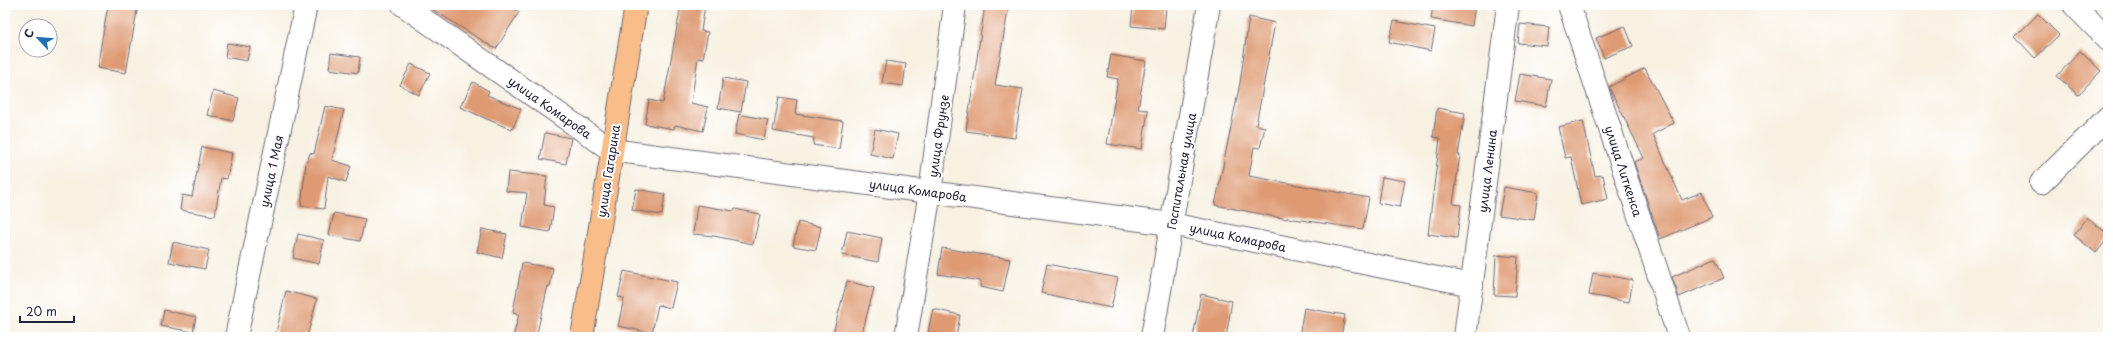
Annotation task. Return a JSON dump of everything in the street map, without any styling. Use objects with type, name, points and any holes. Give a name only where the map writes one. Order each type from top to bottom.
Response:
[{"type":"main road","name":"улица Гагарина","points":[[582,337],[611,150],[636,5]]},
{"type":"street","name":"улица 1 Мая","points":[[236,337],[306,5]]},
{"type":"street","name":"улица Комарова","points":[[403,5],[611,150],[1172,224],[1472,285]]},
{"type":"street","name":"улица Фрунзе","points":[[906,337],[930,192],[955,5]]},
{"type":"street","name":"Госпитальная улица","points":[[1152,337],[1209,5]]},
{"type":"street","name":"улица Ленина","points":[[1465,337],[1508,5]]},
{"type":"street","name":"улица Литкенса","points":[[1569,5],[1678,337]]},
{"type":"street","points":[[2074,5],[2108,40]]},
{"type":"street","points":[[2041,183],[2108,117]]},
{"type":"building","points":[[108,5],[138,5],[126,73],[97,68]]},
{"type":"building","points":[[425,5],[507,5],[519,12],[496,49]]},
{"type":"building","points":[[681,5],[705,5],[701,31],[708,32],[703,59],[698,58],[691,103],[708,107],[703,131],[675,125],[674,129],[645,124],[649,100],[663,103]]},
{"type":"building","points":[[985,5],[1009,5],[995,85],[1023,89],[1015,138],[966,131]]},
{"type":"building","points":[[1133,5],[1166,7],[1164,29],[1131,26]]},
{"type":"building","points":[[1433,5],[1475,5],[1472,26],[1431,19]]},
{"type":"building","points":[[2038,14],[2059,35],[2035,58],[2015,37]]},
{"type":"building","points":[[1249,17],[1275,23],[1256,125],[1265,127],[1260,148],[1254,147],[1249,176],[1369,198],[1363,229],[1287,219],[1215,205],[1240,83]]},
{"type":"building","points":[[1394,21],[1435,29],[1431,51],[1389,42]]},
{"type":"building","points":[[1520,24],[1549,27],[1547,46],[1518,43]]},
{"type":"building","points":[[1625,26],[1633,46],[1604,58],[1596,38]]},
{"type":"building","points":[[227,43],[250,47],[247,61],[225,57]]},
{"type":"building","points":[[2080,51],[2101,71],[2078,95],[2057,76]]},
{"type":"building","points":[[331,53],[360,57],[358,73],[329,69]]},
{"type":"building","points":[[1111,55],[1146,61],[1138,109],[1148,110],[1142,149],[1107,144],[1118,79],[1107,77]]},
{"type":"building","points":[[886,61],[906,64],[903,86],[882,83]]},
{"type":"building","points":[[411,64],[430,73],[419,95],[400,85]]},
{"type":"building","points":[[1645,68],[1674,123],[1653,134],[1682,200],[1702,192],[1712,217],[1660,239],[1634,162],[1644,158],[1609,87]]},
{"type":"building","points":[[1520,74],[1551,79],[1546,106],[1515,101]]},
{"type":"building","points":[[723,78],[746,82],[741,112],[718,108]]},
{"type":"building","points":[[473,82],[489,91],[487,95],[521,109],[512,130],[460,107]]},
{"type":"building","points":[[213,91],[239,98],[233,121],[207,115]]},
{"type":"building","points":[[779,97],[797,100],[795,114],[843,121],[839,149],[813,145],[814,138],[773,131]]},
{"type":"building","points":[[325,106],[344,110],[332,160],[351,166],[346,182],[328,176],[324,209],[301,206],[306,164],[310,153],[314,154]]},
{"type":"building","points":[[1437,108],[1465,113],[1458,155],[1460,155],[1453,204],[1461,205],[1457,238],[1428,234],[1440,138],[1433,137]]},
{"type":"building","points":[[739,114],[768,120],[764,140],[735,134]]},
{"type":"building","points":[[1583,121],[1595,176],[1603,175],[1608,199],[1581,205],[1571,157],[1565,158],[1558,127]]},
{"type":"building","points":[[875,129],[898,134],[893,159],[870,154]]},
{"type":"building","points":[[545,133],[571,138],[566,164],[540,159]]},
{"type":"building","points":[[202,147],[232,153],[227,179],[221,178],[215,216],[180,210],[182,195],[192,197]]},
{"type":"building","points":[[508,172],[547,176],[544,205],[554,207],[550,232],[522,227],[527,193],[506,191]]},
{"type":"building","points":[[1382,177],[1405,181],[1400,207],[1378,203]]},
{"type":"building","points":[[1504,187],[1538,193],[1534,220],[1499,215]]},
{"type":"building","points":[[636,189],[665,194],[662,215],[632,210]]},
{"type":"building","points":[[697,205],[734,211],[735,209],[760,214],[753,244],[714,236],[693,234]]},
{"type":"building","points":[[334,213],[365,219],[360,241],[329,235]]},
{"type":"building","points":[[2087,218],[2108,234],[2108,238],[2096,253],[2074,235]]},
{"type":"building","points":[[798,222],[821,227],[816,250],[793,246]]},
{"type":"building","points":[[482,229],[507,234],[502,258],[477,252]]},
{"type":"building","points":[[847,231],[882,238],[878,262],[842,255]]},
{"type":"building","points":[[298,234],[324,240],[319,264],[293,258]]},
{"type":"building","points":[[173,242],[209,250],[205,269],[169,262]]},
{"type":"building","points":[[942,248],[1010,259],[1003,292],[980,287],[981,281],[938,274]]},
{"type":"building","points":[[1496,255],[1518,257],[1515,296],[1494,295]]},
{"type":"building","points":[[1715,258],[1724,278],[1679,297],[1672,277]]},
{"type":"building","points":[[522,263],[553,268],[550,287],[548,286],[536,337],[513,337],[519,314],[513,312]]},
{"type":"building","points":[[1047,264],[1118,278],[1111,308],[1041,293]]},
{"type":"building","points":[[624,271],[677,282],[671,308],[658,305],[652,333],[618,326],[624,298],[618,297]]},
{"type":"building","points":[[1593,273],[1633,280],[1629,302],[1589,295]]},
{"type":"building","points":[[847,281],[874,288],[861,337],[832,337]]},
{"type":"building","points":[[286,291],[317,299],[307,337],[275,337]]},
{"type":"building","points":[[1201,294],[1232,301],[1226,337],[1193,337]]},
{"type":"building","points":[[1304,308],[1345,315],[1341,337],[1299,337]]},
{"type":"building","points":[[933,309],[960,315],[956,337],[928,332]]},
{"type":"building","points":[[164,310],[196,317],[193,332],[161,326]]}]
